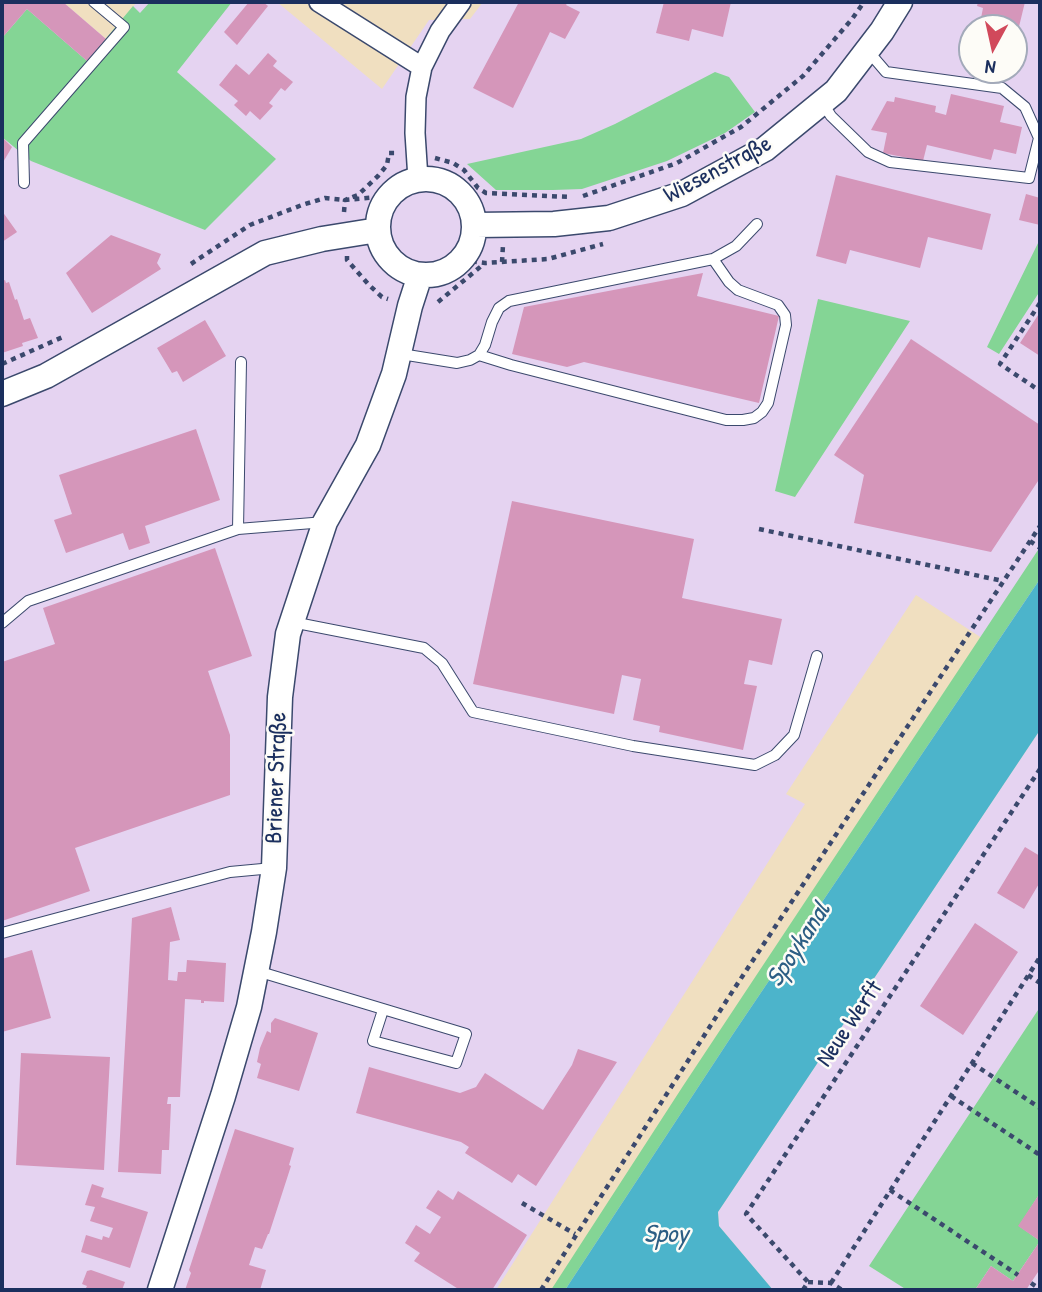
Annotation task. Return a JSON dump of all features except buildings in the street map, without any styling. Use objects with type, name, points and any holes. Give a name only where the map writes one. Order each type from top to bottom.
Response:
[{"type":"street","points":[[319,2],[422,67]]},
{"type":"street","points":[[418,178],[416,97],[422,67],[440,31],[461,2]]},
{"type":"street","name":"Wiesenstraße","points":[[476,225],[554,224],[609,218],[682,194],[765,149],[836,91],[900,2]]},
{"type":"street","points":[[418,178],[435,178],[450,184],[463,195],[472,209],[476,225],[472,244],[474,261],[443,272],[420,275],[404,270],[391,260],[382,246],[378,218],[389,195],[402,184],[418,178]]},
{"type":"street","points":[[2,394],[46,376],[265,253],[378,230]]},
{"type":"street","name":"Briener Straße","points":[[160,1290],[249,1007],[274,868],[280,697],[288,634],[325,522],[368,445],[394,374],[420,275]]},
{"type":"lane","points":[[24,183],[23,143],[124,27],[94,2]]},
{"type":"lane","points":[[822,102],[831,116],[867,152],[890,162],[1029,178],[1039,138],[1025,107],[1002,88],[886,72],[867,50]]},
{"type":"lane","points":[[479,355],[499,308],[509,301],[713,259],[736,246],[757,224]]},
{"type":"lane","points":[[399,354],[457,363],[479,355],[726,420],[754,418],[768,403],[786,325],[785,316],[778,305],[738,290],[713,259]]},
{"type":"lane","points":[[238,529],[241,362]]},
{"type":"lane","points":[[2,623],[28,601],[238,529],[325,522]]},
{"type":"lane","points":[[292,622],[424,648],[442,663],[473,712],[633,746],[755,765],[775,755],[794,734],[817,656]]},
{"type":"lane","points":[[2,933],[230,872],[274,868]]},
{"type":"lane","points":[[256,971],[466,1034],[456,1063],[373,1041],[383,1010]]},
{"type":"path","points":[[345,200],[358,195],[378,176],[387,165],[389,153],[416,154],[453,163],[464,170],[478,188],[486,193],[513,196],[564,195],[575,199],[677,163],[741,127],[803,76],[864,2]]},
{"type":"path","points":[[181,270],[250,225],[325,198],[345,200],[389,195]]},
{"type":"path","points":[[345,200],[347,260],[382,297],[410,306],[432,309],[474,261]]},
{"type":"path","points":[[1040,303],[1000,364],[1040,391]]},
{"type":"path","points":[[2,364],[68,334]]},
{"type":"path","points":[[541,1290],[575,1234],[1040,526]]},
{"type":"path","points":[[759,529],[1003,581]]},
{"type":"path","points":[[1030,541],[1040,548]]},
{"type":"path","name":"Neue Werft","points":[[808,1282],[746,1214],[1040,769]]},
{"type":"path","points":[[831,1283],[1040,957]]},
{"type":"path","points":[[1028,975],[1040,983]]},
{"type":"path","points":[[972,1063],[1040,1108]]},
{"type":"path","points":[[951,1096],[1040,1154]]},
{"type":"path","points":[[890,1190],[1018,1275]]},
{"type":"path","points":[[522,1203],[575,1234]]},
{"type":"path","points":[[803,1290],[808,1282],[831,1283],[842,1290]]},
{"type":"path","points":[[1031,1283],[1040,1289]]},
{"type":"shaded area","points":[[2,2],[63,2],[106,39],[137,2],[277,2],[382,89],[429,20],[470,19],[483,2],[1040,2],[1040,676],[916,595],[786,794],[805,804],[496,1290],[2,1290]]},
{"type":"shaded area","points":[[1040,730],[1040,1290],[773,1290],[719,1226],[718,1212]]},
{"type":"green space","points":[[150,2],[232,2],[177,72],[276,159],[205,230],[31,161],[2,137],[2,38],[27,9],[87,61],[133,6],[140,13]]},
{"type":"green space","points":[[715,72],[729,77],[755,112],[725,133],[667,161],[582,189],[553,190],[496,190],[467,164],[581,139]]},
{"type":"green space","points":[[1040,239],[1040,291],[999,354],[987,347]]},
{"type":"green space","points":[[818,299],[910,321],[795,497],[775,491]]},
{"type":"green space","points":[[1040,547],[1040,579],[733,1034],[565,1290],[551,1290],[683,1086]]},
{"type":"green space","points":[[1040,1007],[1040,1193],[1019,1226],[1040,1241],[1013,1281],[991,1266],[975,1290],[907,1290],[869,1266]]},
{"type":"water","name":"Spoy","points":[[1040,579],[1040,730],[718,1212],[719,1226],[773,1290],[565,1290],[733,1034]]},
{"type":"water label","name":"Spoykanal","points":[[799,945]]}]
